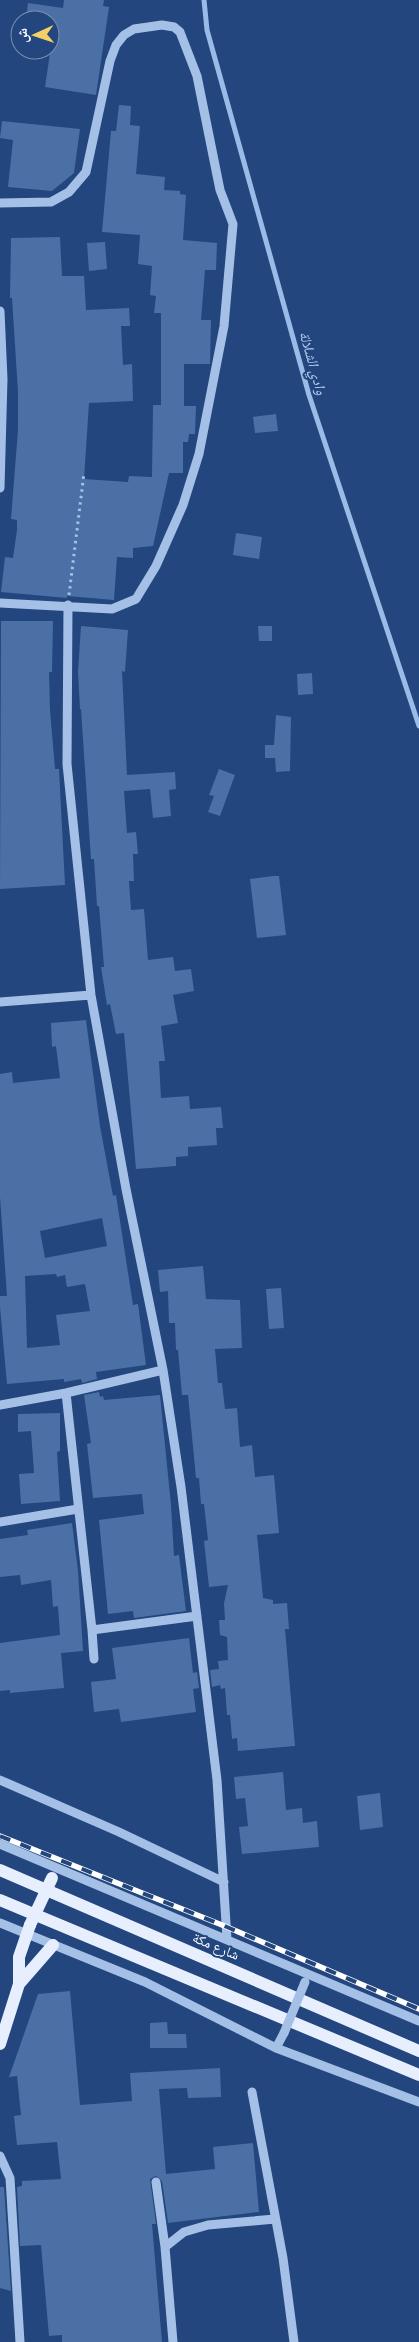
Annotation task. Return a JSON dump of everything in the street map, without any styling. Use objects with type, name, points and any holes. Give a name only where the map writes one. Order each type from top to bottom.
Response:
[{"type":"main road","name":"شارع مكة","points":[[0,1870],[419,2051]]},
{"type":"main road","points":[[0,2044],[19,1984],[19,1957],[28,1930],[54,1874]]},
{"type":"main road","points":[[0,1900],[419,2074]]},
{"type":"main road","points":[[19,1984],[53,1945]]},
{"type":"street","points":[[0,203],[51,202],[69,192],[86,172],[110,61],[116,45],[124,34],[134,29],[152,25],[174,28],[180,32],[197,76],[220,190],[233,224],[224,326],[198,454],[183,505],[156,566],[136,599],[112,609],[68,605],[0,603]]},
{"type":"street","points":[[0,310],[3,379],[0,488]]},
{"type":"street","points":[[68,605],[67,764],[90,995],[126,1189],[163,1370],[181,1487],[217,1780],[227,1939]]},
{"type":"street","points":[[0,1002],[90,995]]},
{"type":"street","points":[[0,1404],[66,1393],[163,1370]]},
{"type":"street","points":[[66,1393],[94,1658]]},
{"type":"street","points":[[0,1522],[78,1510]]},
{"type":"street","points":[[92,1630],[197,1616]]},
{"type":"street","points":[[0,1780],[119,1832],[224,1882]]},
{"type":"street","points":[[0,1844],[54,1874],[227,1939],[307,1978],[419,2022]]},
{"type":"street","points":[[0,1923],[28,1930],[53,1945],[145,1982],[276,2048],[419,2102]]},
{"type":"street","points":[[276,2048],[307,1978]]},
{"type":"street","points":[[252,2092],[283,2258],[294,2342]]},
{"type":"street","points":[[0,2156],[10,2178],[20,2342]]},
{"type":"street","points":[[156,2182],[165,2247],[173,2342]]},
{"type":"street","points":[[165,2247],[184,2232],[208,2226],[275,2219]]},
{"type":"path","points":[[68,605],[84,473]]},
{"type":"building","points":[[64,0],[104,0],[103,6],[109,7],[96,95],[45,87],[49,60],[60,60],[60,10],[27,10],[28,3],[63,8]]},
{"type":"building","points":[[119,105],[131,106],[130,125],[140,126],[136,174],[165,177],[164,190],[180,191],[180,194],[186,195],[183,240],[217,243],[216,270],[205,270],[201,320],[211,320],[210,364],[184,364],[184,406],[196,406],[195,434],[189,434],[188,442],[183,442],[183,473],[169,473],[153,546],[133,548],[133,558],[117,557],[114,600],[1,592],[5,557],[13,558],[17,530],[17,520],[11,519],[18,430],[18,392],[12,298],[10,298],[11,238],[60,237],[62,276],[84,276],[86,310],[129,308],[130,326],[121,326],[123,365],[132,364],[133,401],[89,403],[84,479],[128,482],[129,476],[152,477],[153,405],[161,405],[161,313],[154,313],[156,296],[150,295],[152,266],[138,264],[140,235],[102,232],[111,131],[116,131]]},
{"type":"building","points":[[2,121],[80,129],[74,173],[52,191],[8,187],[13,140],[0,138]]},
{"type":"building","points":[[105,242],[107,269],[89,271],[87,243]]},
{"type":"building","points":[[276,414],[278,431],[255,433],[253,417]]},
{"type":"building","points":[[236,533],[262,537],[259,559],[233,555]]},
{"type":"building","points":[[1,621],[53,621],[52,672],[49,672],[50,710],[55,769],[59,769],[65,885],[0,889]]},
{"type":"building","points":[[81,626],[128,630],[125,672],[122,671],[127,775],[175,772],[176,789],[169,790],[171,816],[153,818],[150,789],[124,791],[127,833],[136,832],[138,854],[133,854],[134,881],[129,881],[131,910],[144,909],[148,960],[173,957],[175,971],[191,969],[194,991],[173,995],[178,1023],[161,1026],[165,1061],[159,1061],[161,1098],[189,1096],[190,1109],[221,1107],[223,1128],[216,1128],[217,1145],[188,1147],[188,1156],[176,1157],[176,1166],[136,1169],[124,1033],[116,1034],[110,1004],[107,1005],[101,967],[104,967],[94,859],[91,859],[80,709],[78,672]]},
{"type":"building","points":[[258,626],[272,626],[272,641],[259,641]]},
{"type":"building","points":[[312,673],[313,694],[298,695],[297,674]]},
{"type":"building","points":[[276,715],[291,717],[290,771],[276,772],[275,758],[265,758],[265,745],[274,745]]},
{"type":"building","points":[[219,769],[235,775],[220,816],[208,812],[214,796],[209,795]]},
{"type":"building","points":[[279,876],[286,935],[257,938],[250,879]]},
{"type":"building","points":[[86,1020],[100,1126],[113,1196],[116,1195],[133,1305],[138,1304],[146,1365],[96,1372],[97,1379],[82,1383],[81,1379],[64,1382],[64,1379],[7,1384],[0,1307],[0,1296],[7,1296],[0,1197],[0,1074],[12,1072],[13,1083],[60,1078],[56,1046],[52,1047],[51,1023]],"holes":[[[102,1218],[107,1246],[45,1258],[40,1231]],[[56,1274],[57,1277],[65,1275],[67,1287],[85,1284],[90,1311],[56,1315],[60,1345],[27,1348],[25,1276]]]},
{"type":"building","points":[[203,1266],[206,1299],[240,1300],[242,1348],[215,1349],[218,1383],[222,1383],[225,1409],[237,1408],[240,1447],[252,1445],[255,1477],[274,1475],[279,1533],[257,1535],[263,1598],[273,1600],[273,1604],[287,1603],[289,1629],[285,1629],[295,1746],[238,1751],[237,1738],[232,1739],[230,1715],[227,1715],[225,1688],[221,1689],[220,1685],[212,1687],[210,1670],[219,1669],[218,1661],[228,1660],[227,1637],[220,1635],[219,1620],[225,1620],[224,1603],[228,1585],[209,1587],[204,1541],[208,1540],[204,1504],[201,1504],[199,1478],[196,1478],[188,1395],[182,1395],[178,1350],[176,1350],[175,1323],[169,1323],[168,1291],[160,1292],[158,1270]]},
{"type":"building","points":[[281,1288],[284,1328],[269,1329],[266,1289]]},
{"type":"building","points":[[99,1392],[100,1397],[103,1396],[104,1400],[160,1395],[174,1556],[179,1555],[186,1611],[134,1618],[133,1611],[108,1614],[99,1520],[144,1514],[142,1494],[93,1498],[87,1444],[91,1443],[84,1395]]},
{"type":"building","points":[[60,1413],[60,1451],[57,1452],[60,1501],[21,1504],[19,1474],[34,1473],[31,1431],[18,1432],[18,1414]]},
{"type":"building","points":[[72,1523],[78,1571],[83,1651],[61,1653],[64,1688],[10,1693],[10,1690],[0,1691],[0,1643],[60,1635],[58,1606],[53,1607],[51,1580],[21,1585],[20,1575],[0,1577],[0,1539],[28,1535],[27,1530]]},
{"type":"building","points":[[189,1638],[193,1673],[197,1672],[199,1688],[193,1689],[196,1712],[121,1722],[119,1709],[94,1712],[91,1682],[116,1679],[112,1648]]},
{"type":"building","points":[[283,1772],[286,1810],[302,1808],[303,1823],[317,1821],[319,1847],[242,1854],[239,1827],[248,1826],[245,1798],[236,1799],[234,1777]]},
{"type":"building","points":[[380,1793],[383,1827],[360,1830],[357,1796]]},
{"type":"building","points":[[70,1991],[80,2105],[132,2101],[130,2073],[220,2068],[221,2097],[188,2098],[187,2088],[159,2089],[166,2174],[215,2169],[213,2147],[253,2143],[259,2212],[168,2223],[162,2181],[156,2176],[150,2179],[156,2224],[152,2224],[162,2342],[62,2342],[62,2335],[49,2336],[41,2245],[20,2246],[17,2187],[22,2186],[22,2181],[61,2179],[57,2142],[17,2145],[14,2116],[21,2115],[17,2076],[9,2077],[38,1994]]},
{"type":"building","points":[[167,2022],[168,2034],[186,2034],[187,2048],[150,2048],[150,2023]]},
{"type":"building","points":[[0,2187],[4,2187],[11,2291],[0,2288]]},
{"type":"waterway","name":"وادي الشلالة","points":[[204,0],[207,30],[309,395],[419,726]]},
{"type":"railway","points":[[0,1836],[227,1927],[419,2009]]}]
